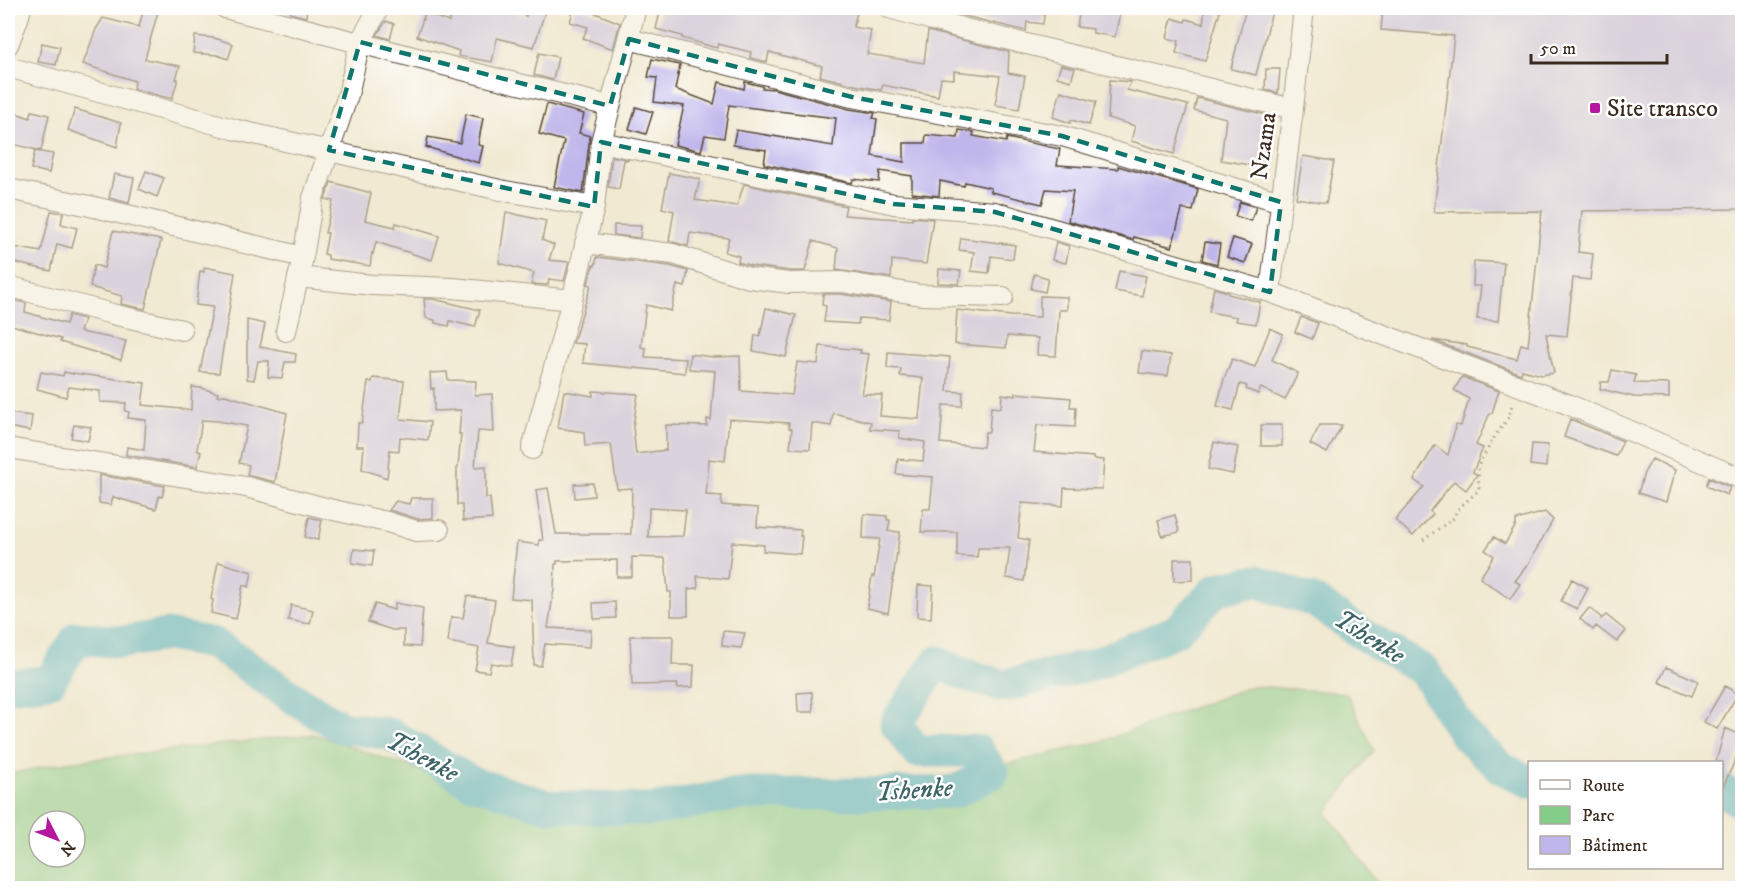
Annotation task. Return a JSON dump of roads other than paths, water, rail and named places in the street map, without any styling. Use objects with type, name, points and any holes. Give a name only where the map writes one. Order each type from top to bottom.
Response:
[{"type":"street","points":[[8,45],[21,8]]},
{"type":"street","points":[[225,8],[610,106]]},
{"type":"street","points":[[286,331],[313,198],[348,95],[360,42],[379,8]]},
{"type":"street","points":[[532,449],[594,207],[601,142],[636,8]]},
{"type":"street","points":[[889,8],[965,29],[1293,109]]},
{"type":"street","name":"Nzama","points":[[1270,292],[1304,8]]},
{"type":"street","points":[[628,39],[852,97],[1062,136],[1281,202]]},
{"type":"street","points":[[8,67],[237,130],[500,190],[594,207]]},
{"type":"street","points":[[601,142],[894,204],[994,212],[1270,292],[1570,405],[1743,479]]},
{"type":"street","points":[[8,189],[303,256]]},
{"type":"street","points":[[585,243],[673,254],[749,278],[789,283],[842,282],[921,296],[1003,297]]},
{"type":"street","points":[[298,277],[372,285],[453,288],[572,300]]},
{"type":"street","points":[[8,286],[182,330]]},
{"type":"street","points":[[8,448],[246,488],[416,531],[439,530]]},
{"type":"waterway","name":"Tshenke","points":[[8,686],[50,681],[77,638],[122,642],[167,635],[215,644],[298,701],[341,727],[390,734],[471,782],[548,806],[652,810],[737,794],[953,792],[993,773],[978,751],[916,751],[896,723],[937,662],[964,674],[1003,686],[1092,665],[1176,631],[1217,589],[1256,581],[1316,602],[1368,638],[1423,670],[1466,736],[1503,769],[1528,781]]},
{"type":"waterway","name":"Tshenke","points":[[1723,791],[1742,803]]},
{"type":"place","name":"Site transco","points":[[1595,108]]}]
